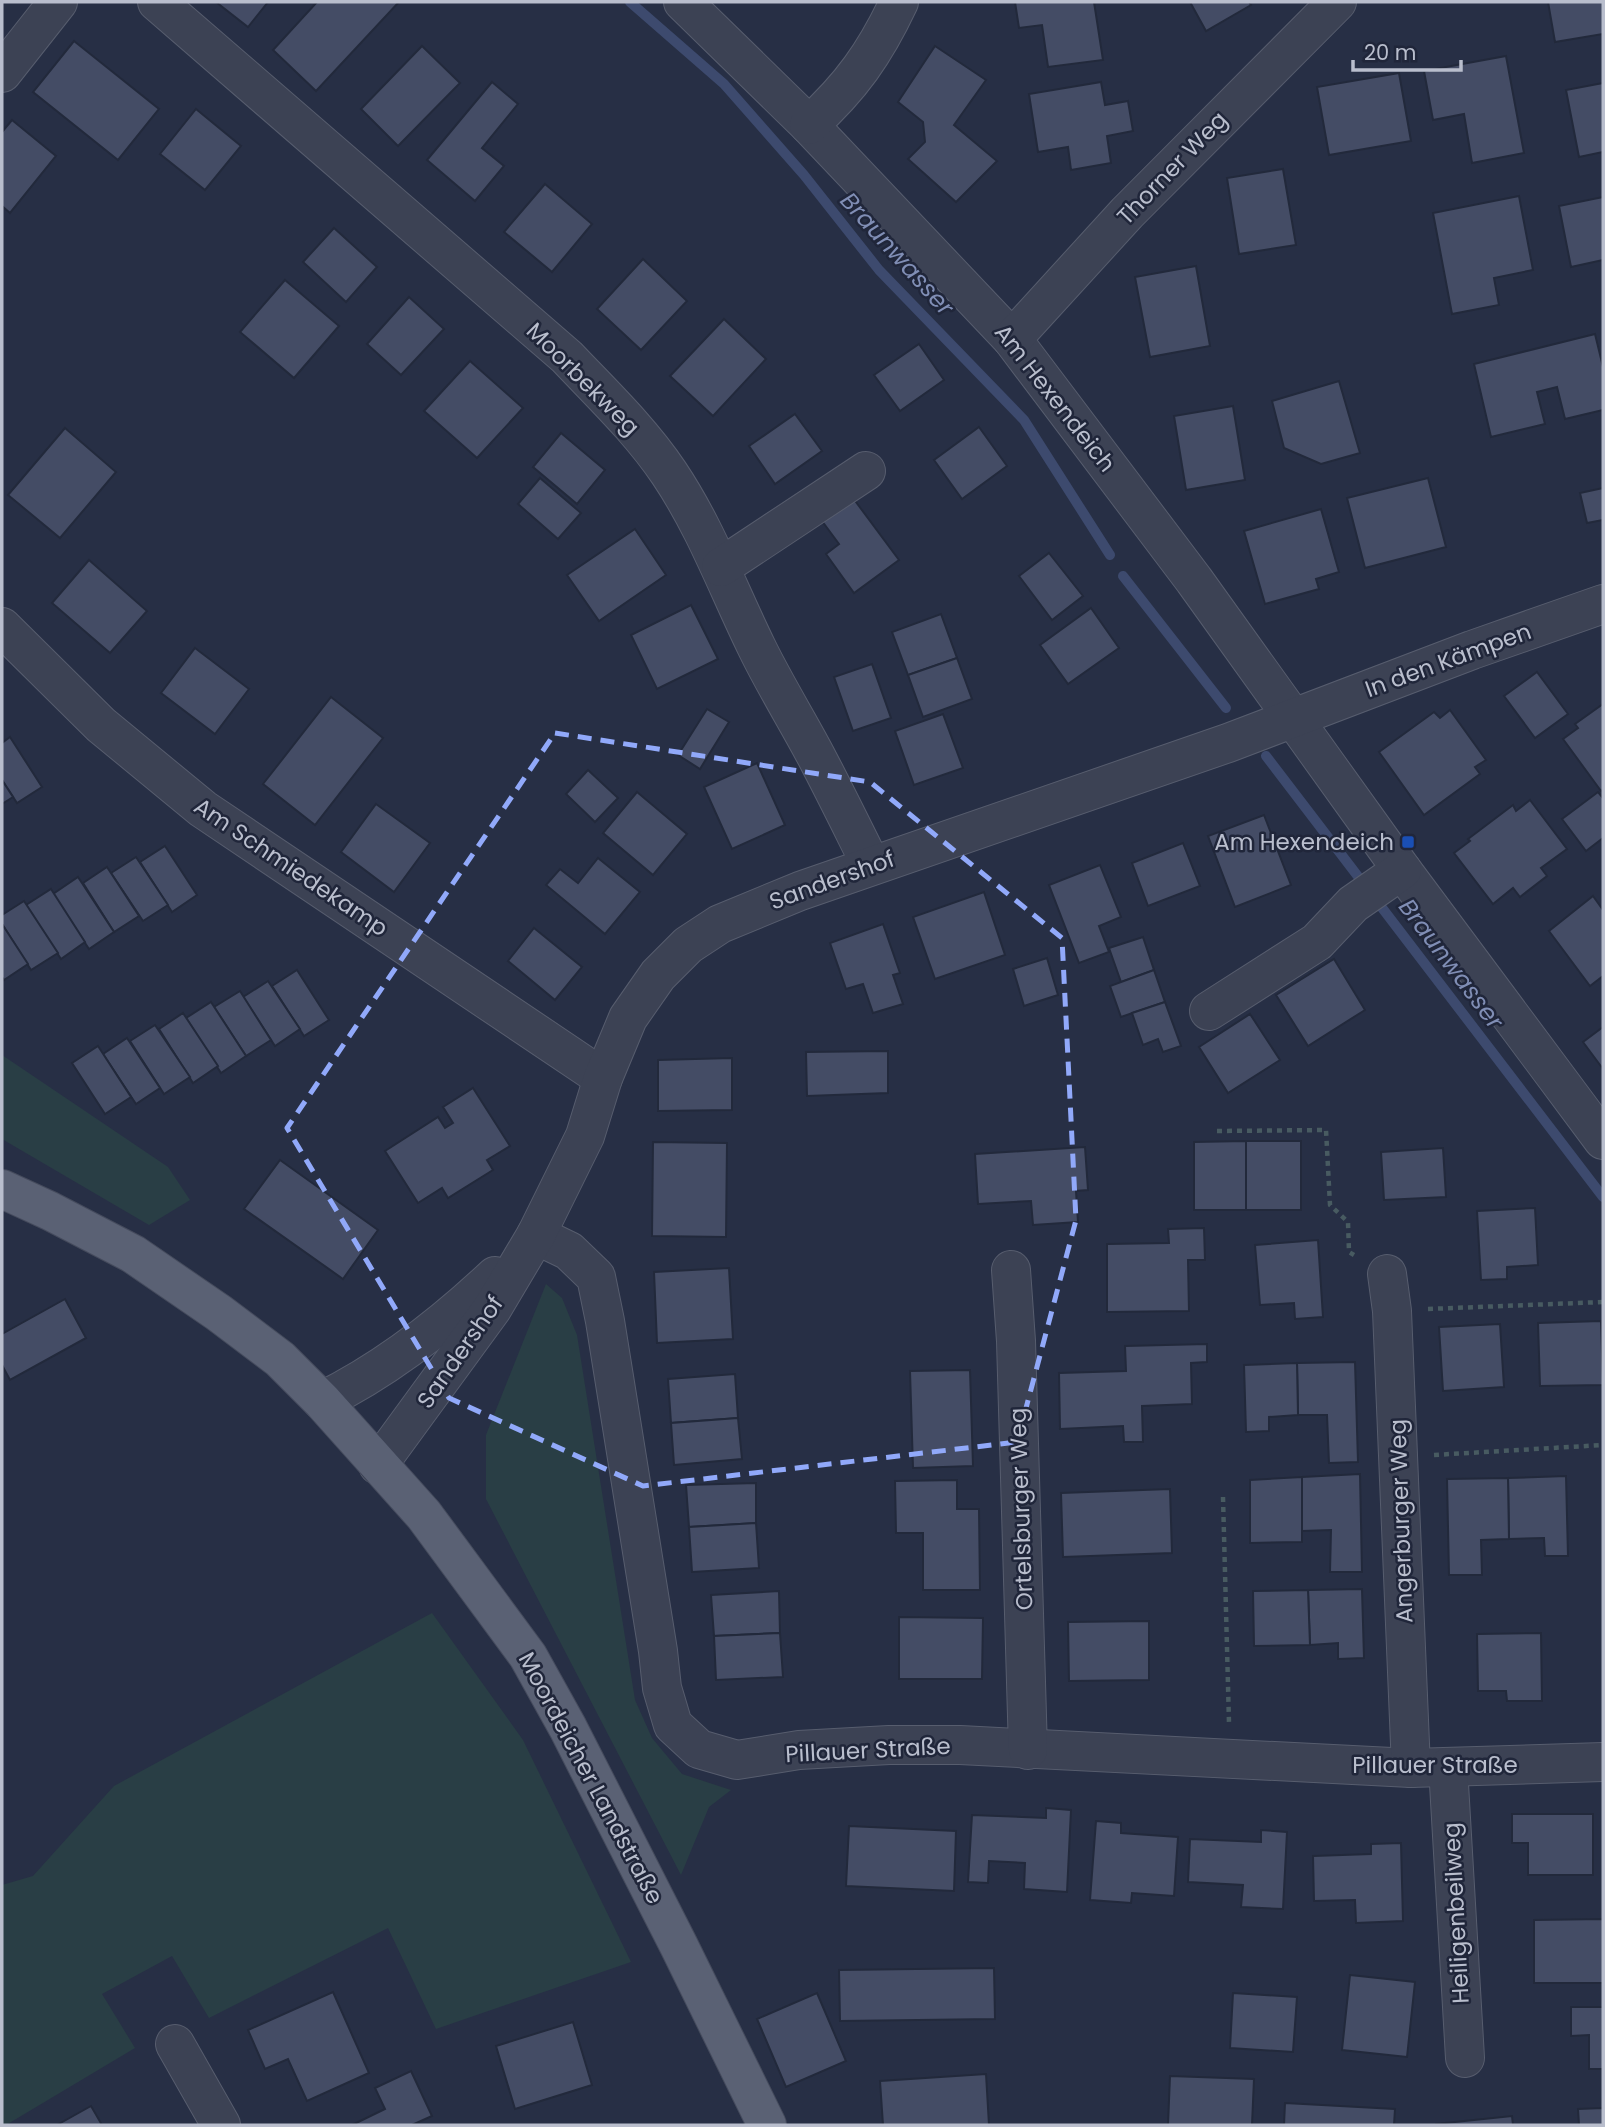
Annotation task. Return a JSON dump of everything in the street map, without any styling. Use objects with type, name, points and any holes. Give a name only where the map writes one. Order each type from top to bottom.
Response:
[{"type":"main road","name":"Moordeicher Landstraße","points":[[2,1189],[62,1217],[155,1268],[219,1312],[279,1359],[322,1401],[424,1515],[528,1656],[568,1728],[768,2125]]},
{"type":"street","points":[[2,73],[58,2]]},
{"type":"street","name":"Moorbekweg","points":[[157,2],[316,137],[575,366],[616,408],[668,472],[692,512],[721,568],[757,649],[816,756],[871,865]]},
{"type":"street","name":"Am Hexendeich","points":[[683,2],[808,125],[1012,339],[1187,570],[1294,718],[1378,886],[1603,1140]]},
{"type":"street","points":[[808,125],[840,96],[866,62],[899,2]]},
{"type":"street","name":"Thorner Weg","points":[[1012,339],[1136,204],[1337,2]]},
{"type":"street","points":[[721,568],[866,471]]},
{"type":"street","name":"In den Kämpen","points":[[1294,718],[1472,650],[1603,604]]},
{"type":"street","name":"Am Schmiedekamp","points":[[2,627],[101,725],[203,809],[604,1078]]},
{"type":"street","name":"Sandershof","points":[[378,1465],[492,1309],[536,1236],[585,1136],[628,1018],[658,975],[688,945],[720,924],[753,909],[871,865],[1294,718]]},
{"type":"street","points":[[1209,1011],[1317,942],[1378,886]]},
{"type":"street","name":"Sandershof","points":[[322,1401],[361,1382],[454,1314],[536,1236]]},
{"type":"street","name":"Pillauer Straße","points":[[536,1236],[569,1251],[596,1276],[606,1321],[662,1688],[673,1726],[699,1749],[737,1760],[799,1750],[889,1745],[960,1745],[1411,1768],[1603,1762]]},
{"type":"street","name":"Ortelsburger Weg","points":[[1011,1269],[1016,1341],[1028,1749]]},
{"type":"street","name":"Angerburger Weg","points":[[1389,1293],[1411,1768]]},
{"type":"street","name":"Heiligenbeilweg","points":[[1448,1767],[1465,2058]]},
{"type":"street","points":[[175,2044],[221,2125]]},
{"type":"path","points":[[1217,1131],[1326,1130],[1330,1205],[1348,1222],[1349,1252],[1389,1293],[1603,1302]]},
{"type":"path","points":[[1398,1457],[1603,1445]]},
{"type":"path","points":[[1223,1497],[1230,1759]]},
{"type":"highlighted area","points":[[555,733],[870,782],[1062,938],[1076,1220],[1017,1442],[643,1486],[449,1398],[287,1128]]},
{"type":"shaded area","points":[[2,1055],[168,1167],[190,1200],[149,1225],[2,1139]]},
{"type":"shaded area","points":[[546,1284],[562,1298],[577,1335],[635,1700],[652,1738],[682,1774],[731,1790],[709,1807],[681,1875],[486,1499],[486,1435]]},
{"type":"shaded area","points":[[432,1613],[523,1740],[631,1962],[436,2029],[388,1928],[209,2018],[172,1956],[102,1994],[135,2048],[2,2125],[2,1885],[33,1876],[114,1786]]},
{"type":"building","points":[[216,2],[268,2],[248,27]]},
{"type":"building","points":[[317,2],[399,2],[316,91],[273,50]]},
{"type":"building","points":[[1015,2],[1094,2],[1103,60],[1048,67],[1042,25],[1019,28]]},
{"type":"building","points":[[1190,2],[1249,2],[1251,5],[1206,31]]},
{"type":"building","points":[[1548,2],[1603,2],[1603,34],[1555,42]]},
{"type":"building","points":[[74,41],[159,109],[118,160],[33,92]]},
{"type":"building","points":[[422,46],[460,83],[398,146],[361,109]]},
{"type":"building","points":[[935,46],[986,80],[954,125],[997,161],[956,202],[908,159],[925,142],[923,122],[898,102]]},
{"type":"building","points":[[1506,56],[1524,153],[1472,163],[1464,114],[1433,120],[1424,71]]},
{"type":"building","points":[[1399,73],[1411,141],[1329,155],[1317,87]]},
{"type":"building","points":[[492,82],[518,104],[482,148],[504,166],[475,201],[427,160]]},
{"type":"building","points":[[1101,82],[1105,105],[1128,101],[1133,131],[1107,136],[1111,163],[1071,170],[1068,147],[1038,152],[1029,94]]},
{"type":"building","points":[[1603,83],[1603,152],[1579,157],[1566,90]]},
{"type":"building","points":[[196,109],[241,146],[205,190],[160,154]]},
{"type":"building","points":[[12,120],[56,156],[10,213],[2,206],[2,132]]},
{"type":"building","points":[[1283,169],[1296,245],[1239,254],[1227,178]]},
{"type":"building","points":[[545,184],[592,224],[552,272],[504,232]]},
{"type":"building","points":[[1519,196],[1533,270],[1494,278],[1499,305],[1452,314],[1433,213]]},
{"type":"building","points":[[1603,197],[1603,260],[1571,267],[1559,206]]},
{"type":"building","points":[[334,228],[377,267],[346,302],[303,262]]},
{"type":"building","points":[[643,259],[687,301],[641,350],[597,309]]},
{"type":"building","points":[[1196,266],[1210,346],[1150,357],[1135,277]]},
{"type":"building","points":[[285,280],[339,326],[294,378],[240,332]]},
{"type":"building","points":[[409,297],[444,329],[401,375],[367,344]]},
{"type":"building","points":[[724,319],[766,359],[713,416],[670,376]]},
{"type":"building","points":[[1595,334],[1603,367],[1603,410],[1565,419],[1557,387],[1537,392],[1545,424],[1491,437],[1474,364]]},
{"type":"building","points":[[919,344],[944,380],[900,411],[874,375]]},
{"type":"building","points":[[470,361],[523,408],[477,458],[424,411]]},
{"type":"building","points":[[1339,381],[1360,453],[1321,464],[1284,448],[1272,401]]},
{"type":"building","points":[[1233,406],[1245,480],[1186,490],[1174,416]]},
{"type":"building","points":[[795,414],[822,451],[775,484],[749,446]]},
{"type":"building","points":[[979,427],[1007,466],[962,499],[934,460]]},
{"type":"building","points":[[65,428],[116,472],[60,538],[8,495]]},
{"type":"building","points":[[561,433],[605,470],[577,504],[533,467]]},
{"type":"building","points":[[540,478],[581,513],[558,539],[518,504]]},
{"type":"building","points":[[1428,478],[1446,547],[1365,568],[1347,498]]},
{"type":"building","points":[[1603,488],[1603,520],[1587,523],[1580,493]]},
{"type":"building","points":[[853,498],[899,560],[854,593],[826,554],[839,544],[822,521]]},
{"type":"building","points":[[1321,509],[1339,572],[1316,579],[1319,589],[1265,604],[1244,531]]},
{"type":"building","points":[[635,529],[666,575],[599,621],[567,575]]},
{"type":"building","points":[[1049,553],[1083,596],[1052,620],[1019,576]]},
{"type":"building","points":[[89,560],[147,611],[110,653],[52,603]]},
{"type":"building","points":[[691,605],[718,659],[657,689],[631,635]]},
{"type":"building","points":[[1091,608],[1119,648],[1068,684],[1040,645]]},
{"type":"building","points":[[941,614],[957,658],[908,675],[892,632]]},
{"type":"building","points":[[195,648],[249,689],[215,734],[161,693]]},
{"type":"building","points":[[957,658],[972,699],[923,717],[908,675]]},
{"type":"building","points":[[872,664],[891,718],[853,731],[834,677]]},
{"type":"building","points":[[1537,672],[1568,714],[1535,738],[1504,696]]},
{"type":"building","points":[[331,697],[383,738],[315,825],[263,784]]},
{"type":"building","points":[[1603,704],[1601,791],[1563,739],[1578,728],[1575,724]]},
{"type":"building","points":[[707,709],[729,722],[700,769],[678,755]]},
{"type":"building","points":[[1450,710],[1486,760],[1475,767],[1480,774],[1424,815],[1379,752],[1434,712],[1440,718]]},
{"type":"building","points":[[943,714],[963,768],[914,785],[895,731]]},
{"type":"building","points":[[10,737],[42,787],[17,803],[2,780],[2,743]]},
{"type":"building","points":[[757,763],[785,825],[732,849],[704,787]]},
{"type":"building","points":[[588,770],[618,798],[595,822],[566,794]]},
{"type":"building","points":[[2,780],[13,797],[2,804]]},
{"type":"building","points":[[637,792],[687,834],[653,875],[603,833]]},
{"type":"building","points":[[1598,792],[1603,798],[1603,838],[1586,851],[1562,819]]},
{"type":"building","points":[[1530,800],[1567,849],[1541,868],[1547,876],[1520,897],[1513,888],[1493,904],[1454,853],[1513,805],[1516,811]]},
{"type":"building","points":[[376,804],[430,843],[394,892],[341,852]]},
{"type":"building","points":[[1264,815],[1291,885],[1235,907],[1208,836]]},
{"type":"building","points":[[1183,843],[1200,886],[1148,906],[1132,863]]},
{"type":"building","points":[[165,846],[197,895],[172,912],[140,862]]},
{"type":"building","points":[[136,857],[168,905],[143,921],[111,873]]},
{"type":"building","points":[[598,858],[640,892],[605,934],[546,885],[560,869],[578,883]]},
{"type":"building","points":[[1100,865],[1121,917],[1099,926],[1109,952],[1079,963],[1049,885]]},
{"type":"building","points":[[107,867],[139,916],[114,932],[83,883]]},
{"type":"building","points":[[78,877],[114,932],[89,949],[53,894]]},
{"type":"building","points":[[51,889],[85,942],[61,959],[26,905]]},
{"type":"building","points":[[984,892],[1005,955],[935,979],[913,917]]},
{"type":"building","points":[[1593,896],[1603,910],[1603,976],[1590,986],[1549,931]]},
{"type":"building","points":[[24,901],[58,953],[31,970],[2,924],[2,915]]},
{"type":"building","points":[[2,924],[28,964],[4,980],[2,977]]},
{"type":"building","points":[[883,924],[900,973],[893,975],[903,1004],[873,1013],[863,984],[846,989],[830,943]]},
{"type":"building","points":[[534,928],[582,967],[555,1000],[508,961]]},
{"type":"building","points":[[1143,937],[1154,970],[1121,982],[1109,948]]},
{"type":"building","points":[[1047,958],[1058,995],[1024,1006],[1013,969]]},
{"type":"building","points":[[1334,959],[1365,1010],[1308,1046],[1276,995]]},
{"type":"building","points":[[297,970],[329,1020],[304,1036],[272,986]]},
{"type":"building","points":[[1154,970],[1165,1002],[1121,1017],[1110,986]]},
{"type":"building","points":[[268,981],[300,1029],[275,1046],[243,997]]},
{"type":"building","points":[[240,991],[271,1040],[246,1056],[214,1007]]},
{"type":"building","points":[[211,1002],[246,1056],[221,1073],[186,1018]]},
{"type":"building","points":[[1165,1002],[1181,1046],[1163,1052],[1158,1039],[1143,1045],[1132,1013]]},
{"type":"building","points":[[183,1013],[218,1066],[193,1083],[159,1029]]},
{"type":"building","points":[[1250,1014],[1280,1060],[1228,1093],[1199,1047]]},
{"type":"building","points":[[155,1025],[190,1077],[164,1094],[130,1041]]},
{"type":"building","points":[[1603,1027],[1603,1069],[1583,1042]]},
{"type":"building","points":[[127,1038],[160,1088],[136,1104],[103,1054]]},
{"type":"building","points":[[98,1046],[131,1097],[105,1114],[72,1063]]},
{"type":"building","points":[[888,1051],[888,1093],[807,1096],[806,1052]]},
{"type":"building","points":[[732,1058],[732,1110],[658,1111],[658,1060]]},
{"type":"building","points":[[473,1088],[510,1146],[487,1160],[493,1170],[448,1198],[442,1188],[418,1203],[385,1151],[438,1117],[445,1128],[453,1123],[443,1107]]},
{"type":"building","points":[[1246,1141],[1246,1210],[1194,1210],[1194,1142]]},
{"type":"building","points":[[1246,1141],[1301,1141],[1301,1210],[1246,1210]]},
{"type":"building","points":[[653,1142],[727,1143],[726,1237],[652,1236]]},
{"type":"building","points":[[1085,1147],[1088,1190],[1076,1191],[1078,1222],[1033,1225],[1031,1201],[978,1204],[975,1154]]},
{"type":"building","points":[[1443,1148],[1446,1197],[1384,1200],[1381,1152]]},
{"type":"building","points":[[280,1160],[378,1230],[343,1279],[244,1209]]},
{"type":"building","points":[[1535,1208],[1538,1265],[1507,1267],[1507,1279],[1481,1280],[1477,1211]]},
{"type":"building","points":[[1204,1228],[1205,1260],[1188,1260],[1189,1311],[1107,1312],[1107,1244],[1169,1243],[1168,1229]]},
{"type":"building","points":[[1318,1240],[1323,1317],[1295,1319],[1294,1303],[1260,1305],[1255,1245]]},
{"type":"building","points":[[729,1268],[733,1339],[657,1343],[654,1272]]},
{"type":"building","points":[[65,1299],[86,1338],[10,1380],[2,1365],[2,1334]]},
{"type":"building","points":[[1601,1321],[1603,1385],[1540,1386],[1538,1323]]},
{"type":"building","points":[[1500,1324],[1504,1387],[1443,1391],[1439,1327]]},
{"type":"building","points":[[1207,1344],[1207,1362],[1191,1363],[1192,1404],[1142,1406],[1143,1442],[1124,1442],[1123,1426],[1060,1429],[1059,1373],[1126,1371],[1125,1346]]},
{"type":"building","points":[[1355,1362],[1358,1462],[1329,1463],[1327,1415],[1298,1415],[1297,1363]]},
{"type":"building","points":[[1297,1363],[1298,1415],[1269,1417],[1269,1431],[1246,1432],[1244,1365]]},
{"type":"building","points":[[970,1370],[973,1466],[913,1468],[910,1371]]},
{"type":"building","points":[[735,1374],[738,1418],[671,1423],[668,1379]]},
{"type":"building","points":[[738,1418],[742,1459],[674,1465],[671,1423]]},
{"type":"building","points":[[1360,1474],[1362,1572],[1330,1572],[1331,1530],[1302,1531],[1302,1477]]},
{"type":"building","points":[[1566,1476],[1568,1556],[1545,1556],[1544,1538],[1509,1539],[1508,1478]]},
{"type":"building","points":[[1302,1477],[1302,1542],[1250,1543],[1250,1480]]},
{"type":"building","points":[[1508,1478],[1509,1539],[1481,1540],[1482,1575],[1449,1575],[1447,1479]]},
{"type":"building","points":[[957,1480],[957,1509],[979,1509],[980,1590],[923,1590],[923,1533],[896,1533],[895,1481]]},
{"type":"building","points":[[756,1483],[756,1523],[689,1527],[686,1485]]},
{"type":"building","points":[[1170,1489],[1172,1553],[1063,1557],[1061,1493]]},
{"type":"building","points":[[756,1523],[759,1568],[692,1572],[689,1527]]},
{"type":"building","points":[[1362,1589],[1364,1658],[1338,1659],[1338,1643],[1310,1645],[1308,1590]]},
{"type":"building","points":[[1308,1590],[1310,1645],[1254,1646],[1253,1591]]},
{"type":"building","points":[[779,1591],[780,1633],[714,1636],[711,1595]]},
{"type":"building","points":[[899,1617],[983,1618],[982,1679],[899,1679]]},
{"type":"building","points":[[1149,1621],[1149,1680],[1069,1681],[1068,1622]]},
{"type":"building","points":[[780,1633],[783,1677],[716,1680],[714,1636]]},
{"type":"building","points":[[1541,1633],[1542,1701],[1507,1701],[1506,1691],[1478,1691],[1477,1634]]},
{"type":"building","points":[[1046,1808],[1071,1810],[1067,1892],[1024,1889],[1025,1863],[989,1861],[988,1883],[968,1882],[972,1815],[1046,1818]]},
{"type":"building","points":[[1512,1814],[1593,1814],[1593,1875],[1528,1875],[1528,1843],[1512,1843]]},
{"type":"building","points":[[1096,1821],[1121,1823],[1121,1833],[1178,1837],[1174,1896],[1132,1893],[1131,1903],[1090,1900]]},
{"type":"building","points":[[849,1826],[956,1831],[954,1891],[846,1886]]},
{"type":"building","points":[[1261,1830],[1287,1832],[1283,1909],[1241,1907],[1243,1885],[1188,1882],[1190,1839],[1261,1842]]},
{"type":"building","points":[[1401,1843],[1403,1921],[1356,1923],[1355,1900],[1314,1901],[1313,1856],[1371,1854],[1371,1844]]},
{"type":"building","points":[[1603,1919],[1603,1983],[1534,1983],[1534,1920]]},
{"type":"building","points":[[994,1968],[995,2019],[840,2021],[839,1970]]},
{"type":"building","points":[[1350,1975],[1415,1982],[1407,2057],[1342,2050]]},
{"type":"building","points":[[333,1992],[369,2073],[307,2101],[288,2059],[265,2069],[248,2030]]},
{"type":"building","points":[[817,1993],[846,2061],[786,2087],[757,2019]]},
{"type":"building","points":[[1233,1993],[1297,1997],[1293,2052],[1230,2048]]},
{"type":"building","points":[[1571,2007],[1603,2007],[1603,2069],[1589,2069],[1589,2035],[1571,2036]]},
{"type":"building","points":[[573,2022],[592,2085],[515,2109],[496,2046]]},
{"type":"building","points":[[411,2071],[432,2116],[412,2125],[352,2125],[385,2109],[375,2088]]},
{"type":"building","points":[[986,2074],[989,2125],[883,2125],[880,2081]]},
{"type":"building","points":[[1170,2076],[1254,2079],[1252,2125],[1168,2125]]},
{"type":"building","points":[[1285,2103],[1395,2109],[1394,2125],[1284,2125]]},
{"type":"building","points":[[91,2106],[102,2125],[57,2125]]},
{"type":"building","points":[[1603,2108],[1603,2125],[1579,2125],[1578,2109]]},
{"type":"building","points":[[1512,2116],[1513,2125],[1436,2125],[1436,2124]]},
{"type":"waterway","name":"Braunwasser","points":[[630,2],[724,84],[804,175],[879,270],[1024,420],[1110,555]]},
{"type":"waterway","name":"Braunwasser","points":[[1123,576],[1226,708]]},
{"type":"waterway","name":"Braunwasser","points":[[1266,756],[1603,1197]]},
{"type":"place","name":"Am Hexendeich","points":[[1408,842]]}]
